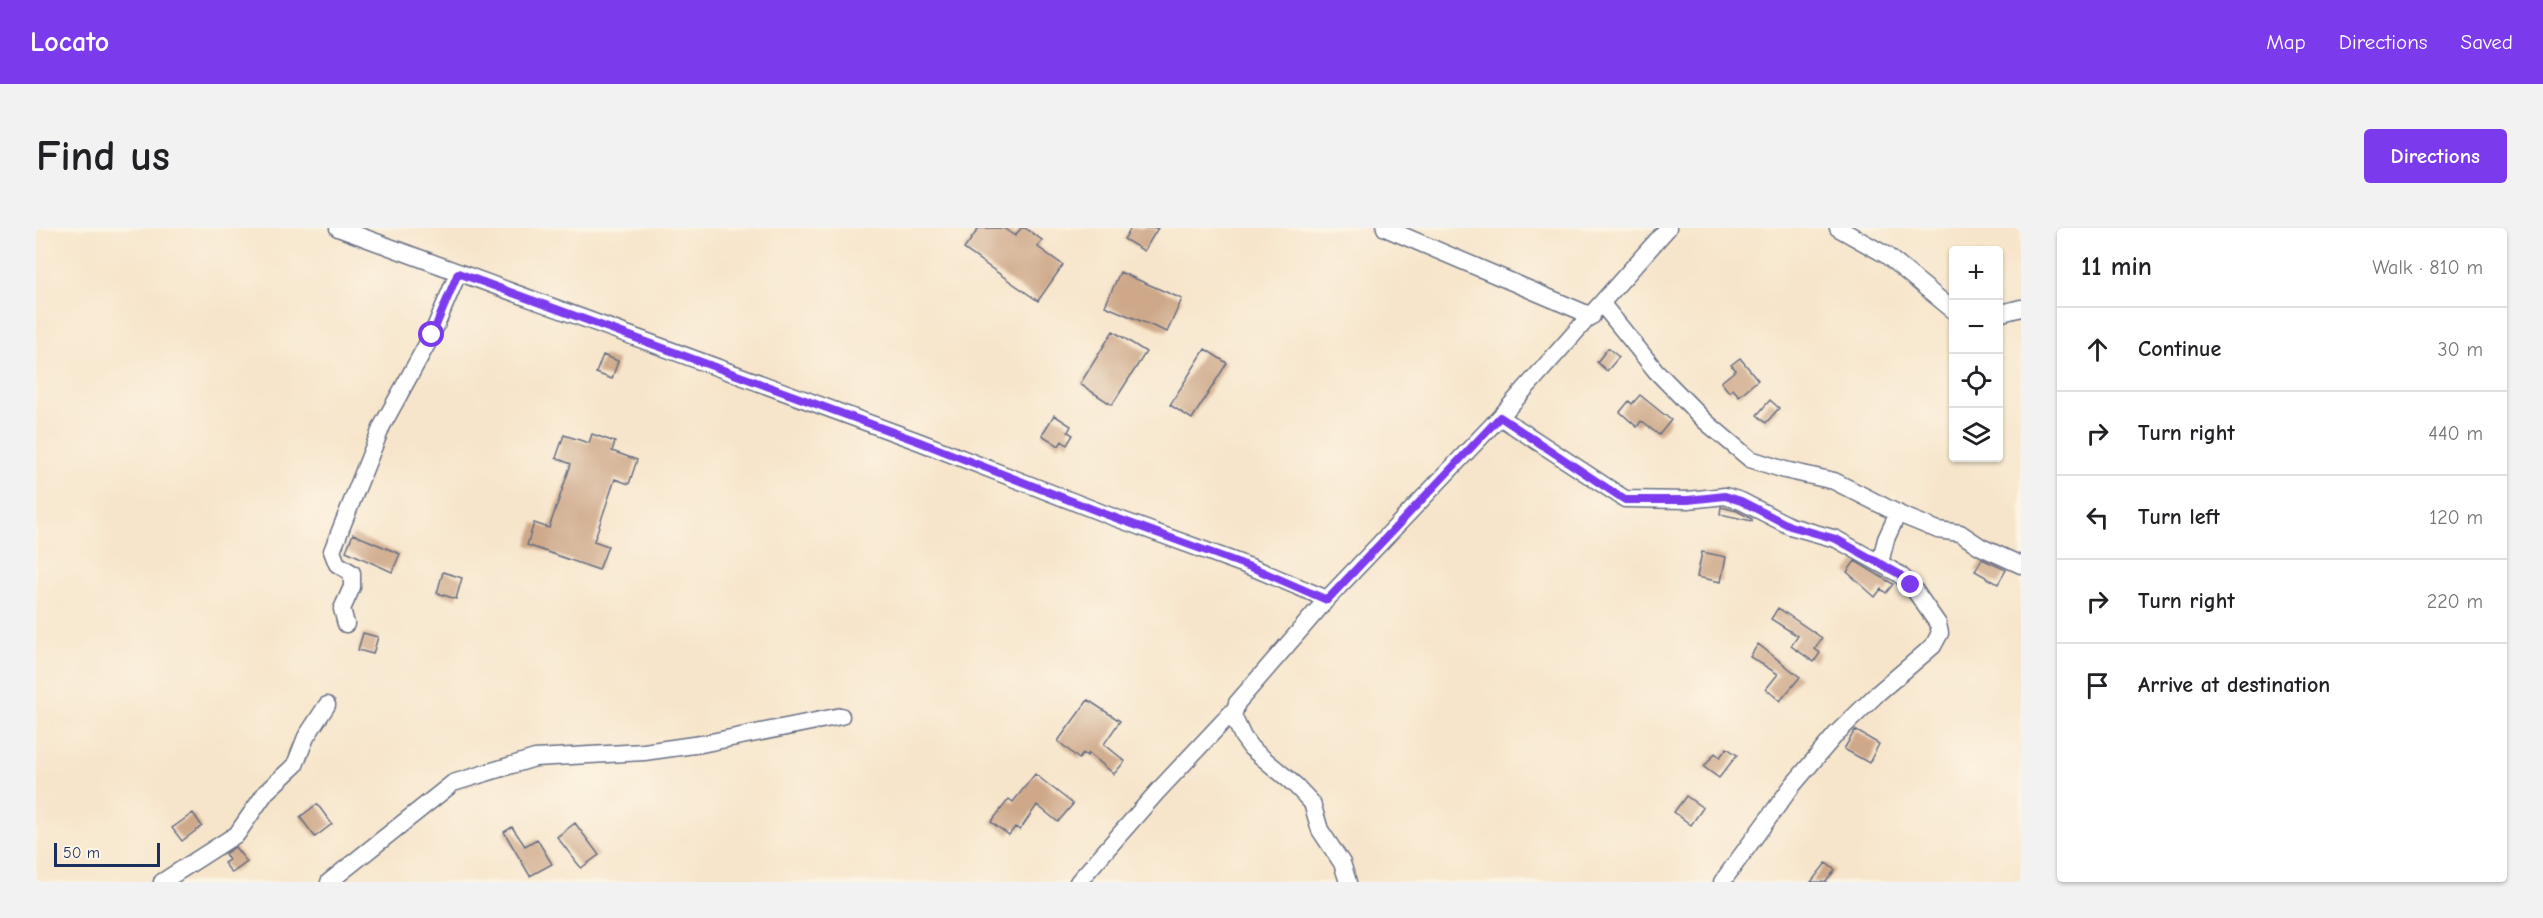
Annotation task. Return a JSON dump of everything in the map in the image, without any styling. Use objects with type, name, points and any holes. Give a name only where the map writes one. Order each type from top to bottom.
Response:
[{"type":"street","points":[[338,228],[920,442],[1105,514],[1256,569],[1327,600]]},
{"type":"street","points":[[1385,228],[1597,310],[1706,422],[1750,459],[1834,481],[1938,530],[1960,533],[1981,547],[2021,566]]},
{"type":"street","points":[[1078,882],[1157,792],[1233,711],[1237,703],[1327,600],[1500,417],[1668,228]]},
{"type":"street","points":[[1838,228],[1887,255],[1949,308]]},
{"type":"street","points":[[346,624],[342,609],[352,587],[352,573],[337,564],[332,551],[382,426],[432,335],[458,273]]},
{"type":"street","points":[[2003,313],[2021,308]]},
{"type":"street","points":[[1500,417],[1625,500],[1688,500],[1725,496],[1741,501],[1790,526],[1836,539],[1899,574],[1911,585],[1938,624],[1940,629],[1934,646],[1878,693],[1837,733],[1792,786],[1722,882]]},
{"type":"street","points":[[1880,563],[1886,539],[1898,513]]},
{"type":"street","points":[[162,882],[237,834],[267,792],[295,765],[306,737],[327,705]]},
{"type":"street","points":[[1233,711],[1240,732],[1251,748],[1312,802],[1320,830],[1342,863],[1348,882]]},
{"type":"street","points":[[329,882],[453,783],[535,758],[576,754],[644,753],[841,716]]},
{"type":"building","points":[[979,228],[1003,228],[1015,236],[1021,228],[1025,228],[1042,240],[1038,247],[1063,265],[1038,301],[964,249]]},
{"type":"building","points":[[1131,228],[1158,228],[1144,251],[1124,239]]},
{"type":"building","points":[[1120,272],[1182,299],[1167,332],[1105,306]]},
{"type":"building","points":[[1113,331],[1146,352],[1112,405],[1080,384]]},
{"type":"building","points":[[1608,348],[1619,357],[1607,371],[1597,362]]},
{"type":"building","points":[[1205,349],[1227,363],[1192,419],[1170,405]]},
{"type":"building","points":[[603,355],[618,361],[612,379],[596,373]]},
{"type":"building","points":[[1740,358],[1758,380],[1739,396],[1733,389],[1729,392],[1721,382],[1736,370],[1731,365]]},
{"type":"building","points":[[1640,395],[1671,420],[1659,435],[1641,421],[1637,427],[1620,412],[1629,401],[1632,404]]},
{"type":"building","points":[[1770,400],[1779,408],[1766,423],[1757,415]]},
{"type":"building","points":[[1054,415],[1071,426],[1068,432],[1073,435],[1067,445],[1062,441],[1059,446],[1042,435]]},
{"type":"building","points":[[592,434],[615,442],[612,451],[637,460],[629,484],[615,479],[594,541],[608,546],[599,570],[527,545],[534,523],[549,528],[571,464],[556,458],[564,435],[589,443]]},
{"type":"building","points":[[1721,507],[1737,511],[1752,521],[1720,514]]},
{"type":"building","points":[[353,534],[400,554],[392,572],[346,551]]},
{"type":"building","points":[[1702,552],[1726,557],[1721,582],[1697,577]]},
{"type":"building","points":[[1982,559],[2006,570],[1998,584],[1975,571]]},
{"type":"building","points":[[1855,561],[1893,584],[1886,593],[1881,589],[1875,597],[1847,572]]},
{"type":"building","points":[[443,572],[462,578],[456,599],[437,593]]},
{"type":"building","points":[[1778,608],[1822,638],[1815,649],[1820,653],[1814,662],[1791,646],[1798,636],[1771,619]]},
{"type":"building","points":[[363,633],[378,637],[373,654],[358,650]]},
{"type":"building","points":[[1758,644],[1800,677],[1780,701],[1766,689],[1778,674],[1750,657]]},
{"type":"building","points":[[1088,700],[1120,721],[1104,744],[1125,761],[1114,774],[1089,753],[1087,756],[1083,753],[1079,759],[1058,741]]},
{"type":"building","points":[[1855,730],[1879,744],[1869,763],[1844,749]]},
{"type":"building","points":[[1727,748],[1737,755],[1719,778],[1704,767],[1715,753],[1720,757]]},
{"type":"building","points":[[1035,774],[1073,804],[1058,822],[1037,805],[1020,830],[1015,827],[1009,835],[991,822],[1009,799],[1013,802]]},
{"type":"building","points":[[1686,796],[1703,808],[1691,825],[1674,812]]},
{"type":"building","points":[[317,804],[332,824],[315,837],[300,817]]},
{"type":"building","points":[[193,813],[202,826],[182,841],[172,828]]},
{"type":"building","points":[[575,823],[599,855],[581,868],[557,837]]},
{"type":"building","points":[[512,827],[525,846],[537,839],[552,864],[530,876],[504,832]]},
{"type":"building","points":[[235,847],[247,862],[232,873],[224,863],[229,860],[225,854]]},
{"type":"building","points":[[1826,863],[1835,870],[1826,882],[1811,882]]},
{"type":"route","points":[[432,335],[458,273],[920,442],[1105,514],[1256,569],[1327,600],[1411,514],[1500,417],[1625,500],[1688,500],[1725,496],[1741,501],[1790,526],[1836,539],[1899,574],[1911,585]]}]
